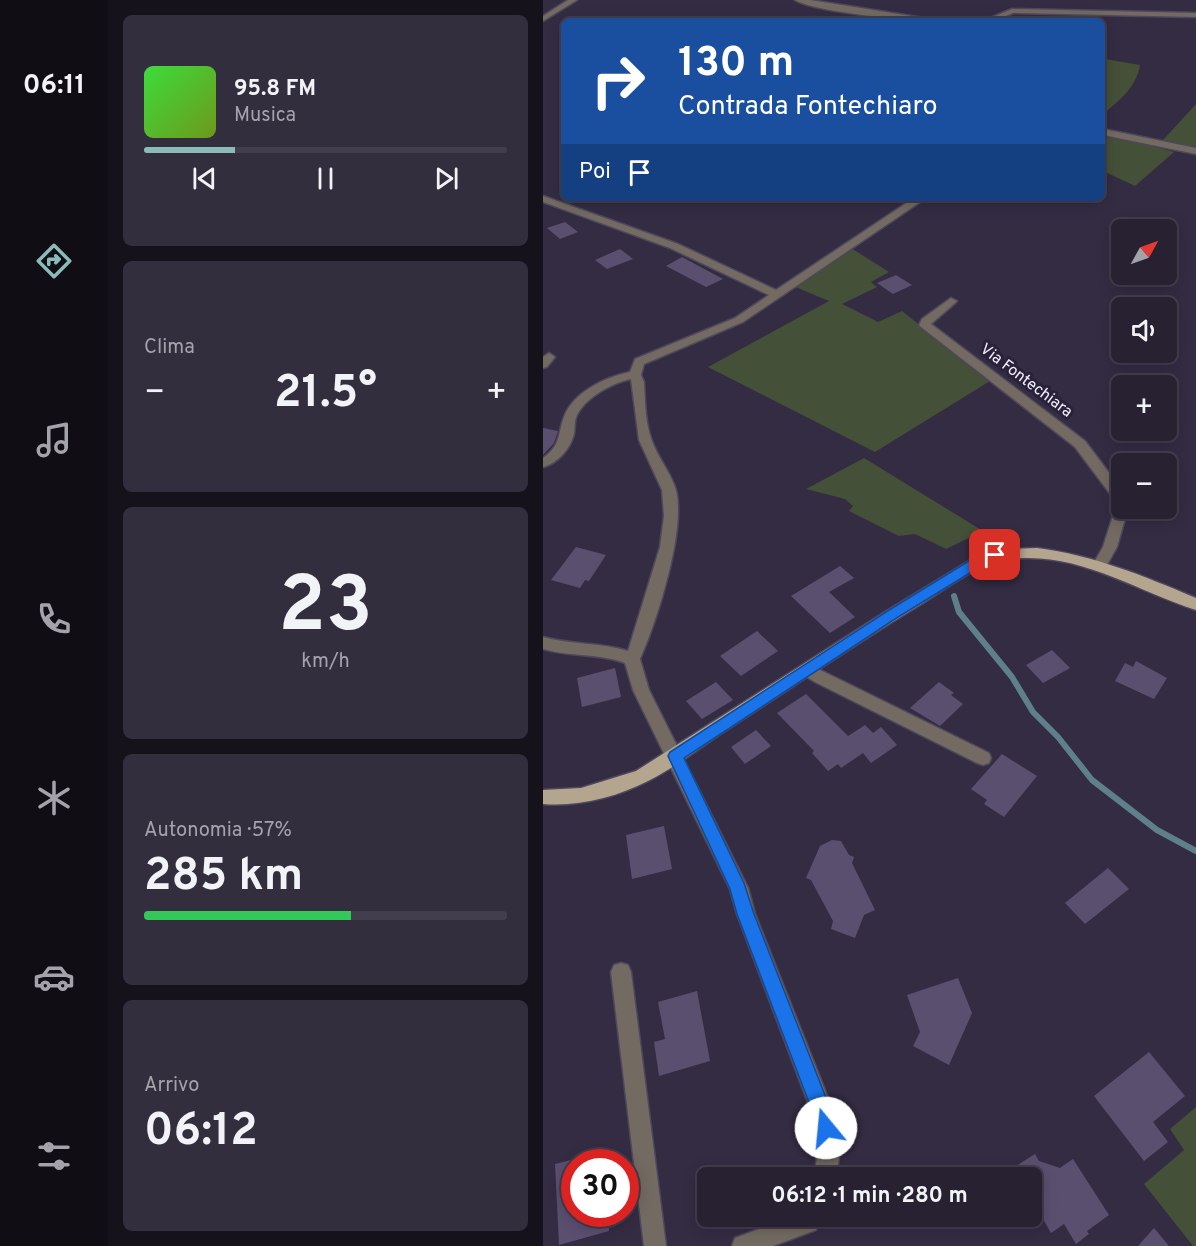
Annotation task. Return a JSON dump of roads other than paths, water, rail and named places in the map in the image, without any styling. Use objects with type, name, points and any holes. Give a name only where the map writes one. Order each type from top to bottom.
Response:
[{"type":"main road","points":[[543,797],[568,798],[600,792],[642,776],[982,560],[1004,554],[1038,552],[1070,557],[1196,604]]},
{"type":"street","points":[[543,19],[573,0]]},
{"type":"street","points":[[799,0],[842,9],[915,18]]},
{"type":"street","points":[[1012,11],[1009,8],[1015,0]]},
{"type":"street","points":[[996,18],[1012,11],[1196,15]]},
{"type":"street","points":[[1105,132],[1196,151]]},
{"type":"street","points":[[543,199],[674,246],[776,294]]},
{"type":"street","points":[[827,1167],[830,1143],[823,1113],[746,914],[739,888],[676,756],[641,690],[632,659],[641,639],[667,547],[671,516],[669,490],[645,440],[635,375],[639,362],[739,320],[916,201]]},
{"type":"street","name":"Via Fontechiara","points":[[951,301],[926,321],[925,325],[1080,444],[1111,485]]},
{"type":"street","points":[[543,463],[556,454],[567,438],[570,415],[579,404],[618,378],[635,375]]},
{"type":"street","points":[[1099,567],[1110,547],[1118,519]]},
{"type":"street","points":[[543,643],[552,647],[607,650],[632,659]]},
{"type":"street","points":[[808,670],[983,758]]},
{"type":"street","points":[[621,972],[655,1246]]},
{"type":"street","points":[[743,1246],[794,1227]]},
{"type":"waterway","points":[[954,596],[959,612],[1012,677],[1033,712],[1058,737],[1092,780],[1157,830],[1196,851]]}]
